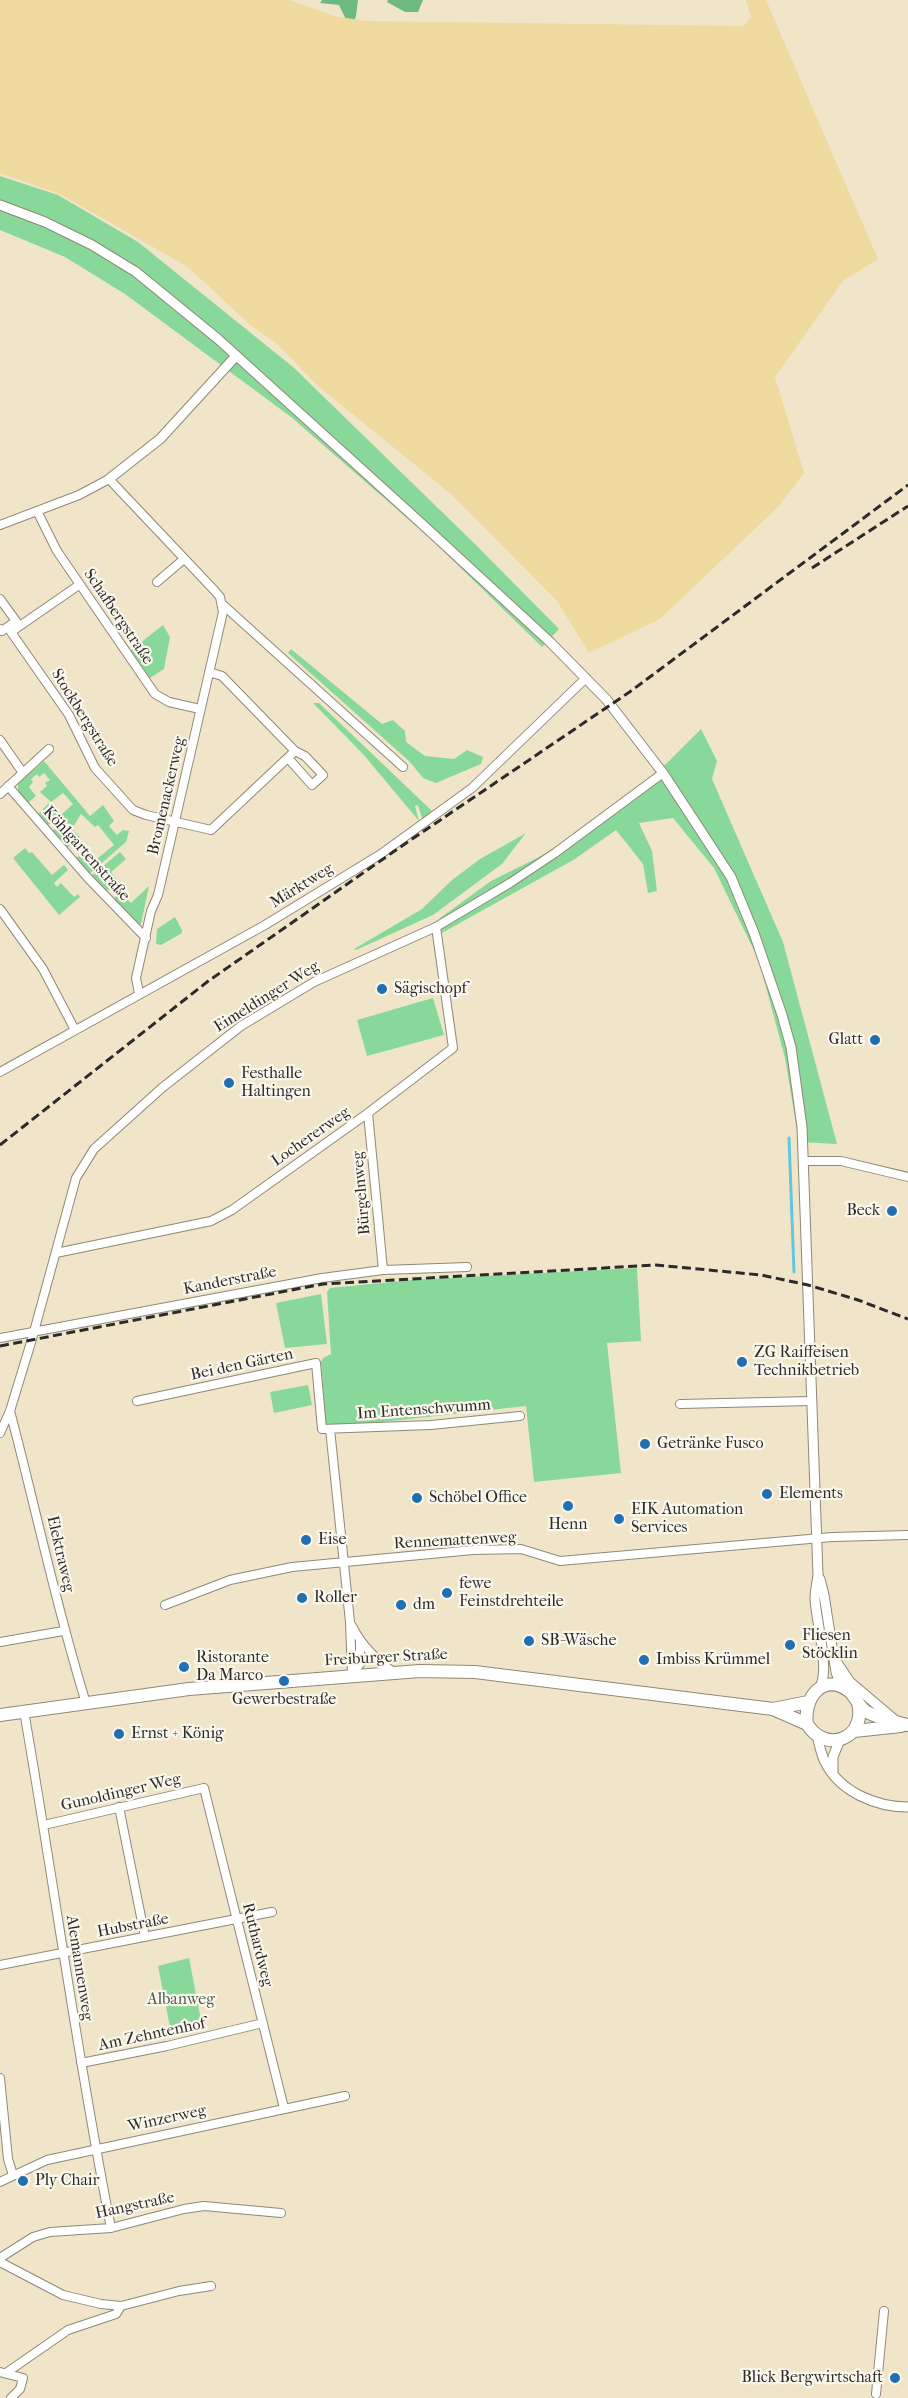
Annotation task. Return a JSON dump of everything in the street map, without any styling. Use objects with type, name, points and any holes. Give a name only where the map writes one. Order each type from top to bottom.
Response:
[{"type":"main road","name":"Freiburger Straße","points":[[0,1714],[189,1689],[393,1672],[475,1672],[773,1709],[807,1724]]},
{"type":"main road","points":[[834,1686],[846,1689],[864,1711],[905,1724],[854,1731],[840,1739],[826,1740],[817,1735],[807,1724],[805,1712],[808,1702],[819,1689],[834,1686]]},
{"type":"main road","name":"Freiburger Straße","points":[[773,1709],[808,1702]]},
{"type":"main road","points":[[854,1731],[859,1716],[858,1703]]},
{"type":"street","points":[[0,205],[45,222],[92,244],[136,272],[236,356],[422,524],[606,699],[663,773],[731,876],[762,954],[791,1047],[805,1161],[818,1575],[815,1600],[824,1670],[823,1684],[819,1689]]},
{"type":"street","points":[[0,525],[79,495],[109,479],[160,439],[236,356]]},
{"type":"street","points":[[109,479],[214,590],[222,604],[403,767]]},
{"type":"street","name":"Schafbergstraße","points":[[37,511],[57,551],[155,694],[169,702],[200,709]]},
{"type":"street","points":[[157,582],[184,559]]},
{"type":"street","points":[[6,629],[79,585]]},
{"type":"street","name":"Stockbergstraße","points":[[0,599],[16,621],[6,629],[69,715],[95,768],[136,812],[211,830],[288,758]]},
{"type":"street","name":"Bromenackerweg","points":[[140,993],[136,978],[175,822],[222,604]]},
{"type":"street","points":[[209,672],[222,676],[295,751],[305,756],[323,775],[312,785],[288,758],[295,751]]},
{"type":"street","name":"Märktweg","points":[[0,1072],[265,925],[381,854],[472,788],[586,678]]},
{"type":"street","points":[[0,740],[23,772]]},
{"type":"street","points":[[0,794],[49,749]]},
{"type":"street","name":"Eimeldinger Weg","points":[[0,1432],[10,1411],[34,1332],[76,1178],[94,1149],[163,1087],[241,1026],[305,987],[380,950],[436,927],[510,883],[555,853],[663,773]]},
{"type":"street","name":"Köhlgartenstraße","points":[[8,786],[93,883],[146,938]]},
{"type":"street","points":[[0,909],[43,969],[75,1030]]},
{"type":"street","name":"Lochererweg","points":[[56,1253],[211,1221],[232,1210],[368,1113],[453,1048],[436,927]]},
{"type":"street","name":"Bürgelnweg","points":[[368,1113],[382,1270]]},
{"type":"street","points":[[805,1161],[841,1161],[908,1177]]},
{"type":"street","name":"Kanderstraße","points":[[0,1338],[322,1278],[382,1270],[467,1267]]},
{"type":"street","name":"Bei den Gärten","points":[[137,1401],[316,1363],[322,1429],[330,1429]]},
{"type":"street","points":[[680,1404],[812,1401]]},
{"type":"street","name":"Elektraweg","points":[[10,1411],[40,1526],[63,1631],[86,1703]]},
{"type":"street","name":"Im Entenschwumm","points":[[330,1429],[431,1425],[520,1416]]},
{"type":"street","points":[[330,1429],[351,1622],[352,1676]]},
{"type":"street","name":"Rennemattenweg","points":[[165,1605],[230,1580],[292,1567],[473,1550],[521,1549],[560,1561],[816,1538],[908,1535]]},
{"type":"street","points":[[818,1575],[824,1595],[839,1681],[846,1689]]},
{"type":"street","points":[[351,1622],[360,1641],[372,1656],[393,1672]]},
{"type":"street","points":[[0,1642],[63,1631]]},
{"type":"street","points":[[352,1676],[360,1664],[360,1641]]},
{"type":"street","points":[[836,1659],[841,1671],[850,1682],[905,1724]]},
{"type":"street","name":"Alemannenweg","points":[[24,1712],[44,1825],[62,1953],[111,2228]]},
{"type":"street","points":[[817,1735],[826,1765],[845,1785],[865,1798],[895,1807],[908,1807]]},
{"type":"street","points":[[833,1772],[833,1756],[840,1739]]},
{"type":"street","name":"Gunoldinger Weg","points":[[44,1825],[204,1788]]},
{"type":"street","name":"Ruthardweg","points":[[204,1788],[284,2108]]},
{"type":"street","points":[[119,1807],[145,1937]]},
{"type":"street","name":"Hubstraße","points":[[0,1965],[272,1912]]},
{"type":"street","name":"Am Zehntenhof","points":[[81,2063],[167,2046],[263,2023]]},
{"type":"street","points":[[0,2078],[1,2108],[8,2159],[13,2175]]},
{"type":"street","name":"Winzerweg","points":[[0,2182],[47,2160],[95,2148],[345,2096]]},
{"type":"street","name":"Hangstraße","points":[[0,2260],[33,2237],[50,2232],[111,2228],[204,2206],[281,2213]]},
{"type":"street","points":[[0,2260],[63,2295],[87,2302],[121,2306],[179,2291],[211,2286]]},
{"type":"street","points":[[3,2372],[68,2330],[83,2323],[116,2314],[121,2306]]},
{"type":"street","points":[[876,2394],[884,2311]]},
{"type":"street","points":[[3,2372],[23,2378],[20,2389],[11,2398]]},
{"type":"green space","points":[[322,0],[358,0],[351,30],[339,5],[320,3]]},
{"type":"green space","points":[[388,0],[423,0],[418,12],[405,12],[387,2]]},
{"type":"green space","points":[[0,176],[58,195],[138,242],[293,367],[559,629],[542,647],[431,539],[291,417],[125,294],[65,257],[0,230]]},
{"type":"green space","points":[[163,625],[170,637],[164,669],[150,678],[130,651]]},
{"type":"green space","points":[[291,649],[382,724],[393,720],[405,731],[406,742],[425,756],[454,759],[467,750],[483,757],[481,764],[436,783],[423,778],[410,762],[288,653]]},
{"type":"green space","points":[[313,703],[319,703],[432,811],[423,821],[418,805],[415,806],[419,821],[363,754]]},
{"type":"green space","points":[[701,729],[717,761],[712,779],[783,942],[837,1144],[799,1142],[785,1058],[759,961],[714,868],[673,818],[639,823],[652,851],[657,891],[648,893],[643,864],[616,830],[575,859],[442,933],[440,918],[491,881],[565,844],[620,810]]},
{"type":"green space","points":[[44,761],[90,816],[103,805],[114,821],[109,826],[117,835],[123,830],[129,831],[126,842],[89,874],[76,858],[85,853],[93,862],[114,845],[98,825],[95,827],[81,814],[72,829],[80,837],[67,848],[52,831],[60,825],[63,827],[68,824],[61,815],[73,804],[63,793],[51,802],[40,792],[47,786],[45,783],[50,780],[44,773],[39,777],[37,774],[31,779],[33,782],[29,787],[36,796],[28,803],[18,790],[18,784]]},
{"type":"green space","points":[[49,803],[60,815],[48,825],[38,814]]},
{"type":"green space","points":[[526,833],[502,864],[433,915],[354,949],[422,909],[452,880],[480,859]]},
{"type":"green space","points":[[25,848],[29,853],[32,852],[52,875],[64,865],[68,870],[54,883],[57,887],[61,883],[74,897],[78,894],[80,897],[59,915],[13,858]]},
{"type":"green space","points":[[120,852],[126,859],[111,872],[119,882],[109,890],[105,890],[91,876]]},
{"type":"green space","points":[[149,886],[141,924],[136,925],[114,900],[115,897],[122,894],[131,903]]},
{"type":"green space","points":[[175,917],[182,933],[161,945],[156,944],[157,929]]},
{"type":"green space","points":[[433,998],[444,1035],[367,1056],[357,1020]]},
{"type":"green space","points":[[637,1268],[641,1341],[607,1343],[621,1473],[534,1482],[526,1406],[355,1425],[326,1424],[321,1362],[323,1358],[331,1354],[327,1292],[330,1288],[411,1280]]},
{"type":"green space","points":[[321,1294],[327,1344],[285,1348],[276,1303]]},
{"type":"green space","points":[[308,1385],[312,1405],[274,1413],[270,1392]]},
{"type":"green space","name":"Albanweg","points":[[189,1958],[201,2020],[170,2027],[158,1966]]},
{"type":"sand","points":[[0,0],[290,0],[334,16],[366,21],[744,26],[751,17],[746,0],[766,0],[878,259],[843,281],[775,377],[804,473],[779,506],[660,619],[589,653],[557,601],[452,495],[318,386],[277,344],[249,324],[188,267],[60,194],[0,173]]},
{"type":"waterway","points":[[789,1138],[794,1272]]},
{"type":"railway","points":[[0,1145],[207,982],[396,850],[631,691],[908,485]]},
{"type":"railway","points":[[812,568],[908,506]]},
{"type":"railway","points":[[0,1346],[323,1284],[656,1265],[761,1275],[808,1285],[858,1300],[908,1319]]},
{"type":"place","name":"Sägischopf","points":[[382,989]]},
{"type":"place","name":"Glatt","points":[[875,1040]]},
{"type":"place","name":"Festhalle Haltingen","points":[[229,1083]]},
{"type":"place","name":"Beck","points":[[892,1211]]},
{"type":"place","name":"ZG Raiffeisen Technikbetrieb","points":[[742,1362]]},
{"type":"place","name":"Getränke Fusco","points":[[645,1444]]},
{"type":"place","name":"Elements","points":[[767,1494]]},
{"type":"place","name":"Schöbel Office","points":[[417,1498]]},
{"type":"place","name":"Henn","points":[[568,1506]]},
{"type":"place","name":"EIK Automation Services","points":[[619,1519]]},
{"type":"place","name":"Eise","points":[[306,1540]]},
{"type":"place","name":"fewe Feinstdrehteile","points":[[447,1593]]},
{"type":"place","name":"Roller","points":[[302,1598]]},
{"type":"place","name":"dm","points":[[401,1605]]},
{"type":"place","name":"SB-Wäsche","points":[[529,1641]]},
{"type":"place","name":"Fliesen Stöcklin","points":[[790,1645]]},
{"type":"place","name":"Imbiss Krümmel","points":[[644,1660]]},
{"type":"place","name":"Ristorante Da Marco","points":[[184,1667]]},
{"type":"place","name":"Gewerbestraße","points":[[284,1681]]},
{"type":"place","name":"Ernst + König","points":[[119,1734]]},
{"type":"place","name":"Ply Chair","points":[[23,2181]]},
{"type":"place","name":"Blick Bergwirtschaft","points":[[895,2378]]}]
